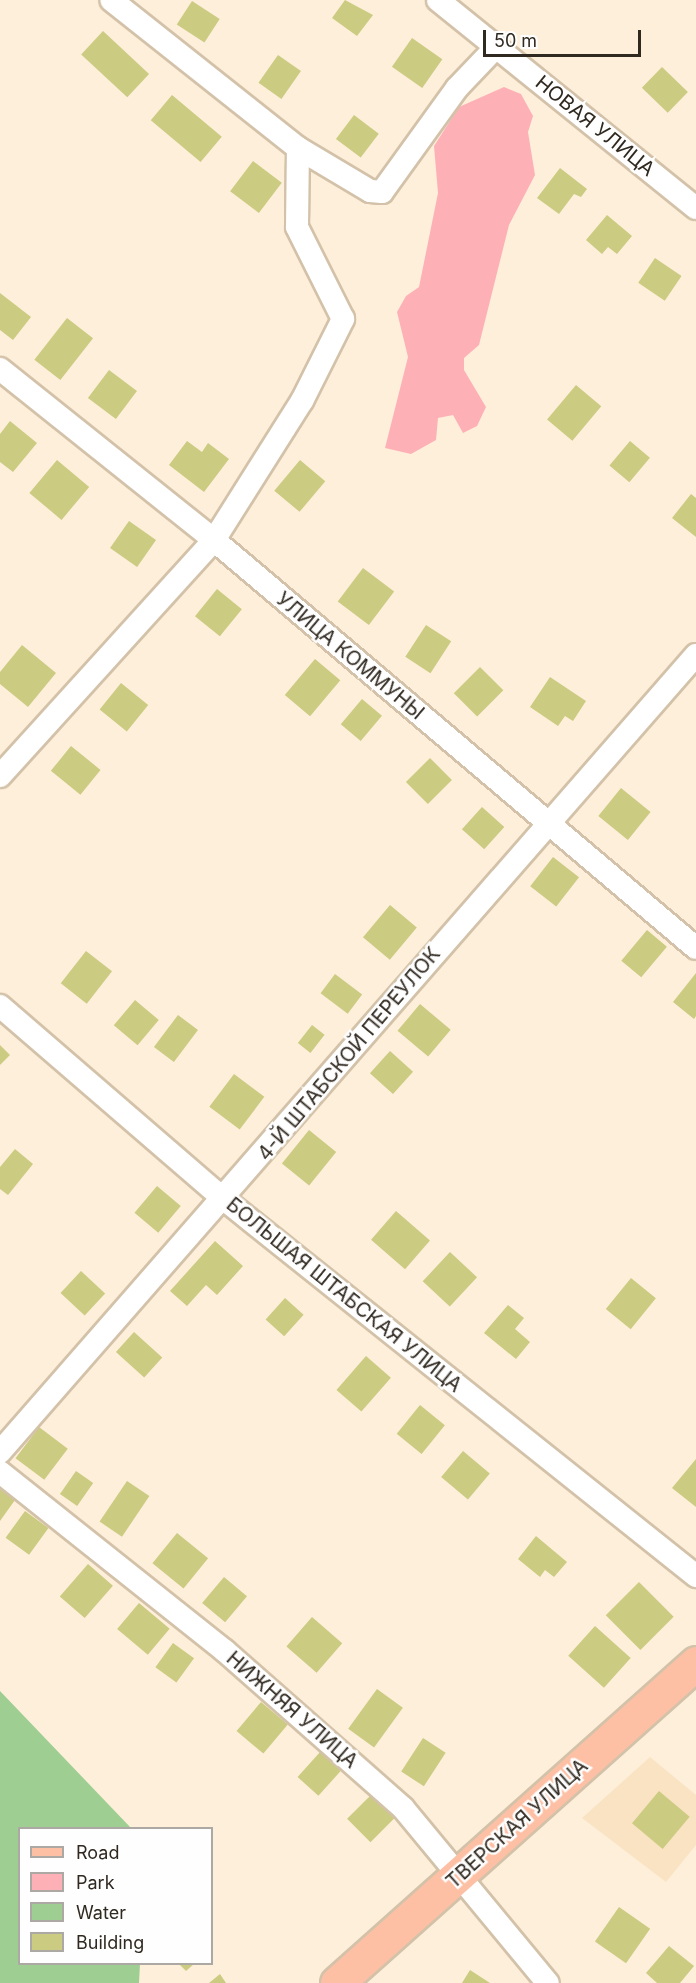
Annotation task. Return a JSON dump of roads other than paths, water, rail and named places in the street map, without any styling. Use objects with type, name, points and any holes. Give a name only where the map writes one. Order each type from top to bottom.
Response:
[{"type":"main road","name":"ТВЕРСКАЯ УЛИЦА","points":[[337,1983],[696,1663]]},
{"type":"street","points":[[111,0],[298,148],[370,191],[382,192],[457,88],[496,47]]},
{"type":"street","name":"НОВАЯ УЛИЦА","points":[[438,0],[696,208]]},
{"type":"street","points":[[0,776],[214,540],[302,401],[343,319],[297,227],[298,148]]},
{"type":"street","name":"УЛИЦА КОММУНЫ","points":[[0,369],[214,540],[696,948]]},
{"type":"street","name":"4-Й ШТАБСКОЙ ПЕРЕУЛОК","points":[[0,1452],[69,1368],[225,1200],[546,823],[696,655]]},
{"type":"street","name":"БОЛЬШАЯ ШТАБСКАЯ УЛИЦА","points":[[0,1006],[225,1200],[696,1576]]},
{"type":"street","name":"НИЖНЯЯ УЛИЦА","points":[[0,1472],[225,1651],[376,1784],[459,1876],[548,1983]]},
{"type":"water","points":[[0,1691],[130,1827],[18,1827],[18,1965],[140,1965],[139,1983],[0,1983]]}]
